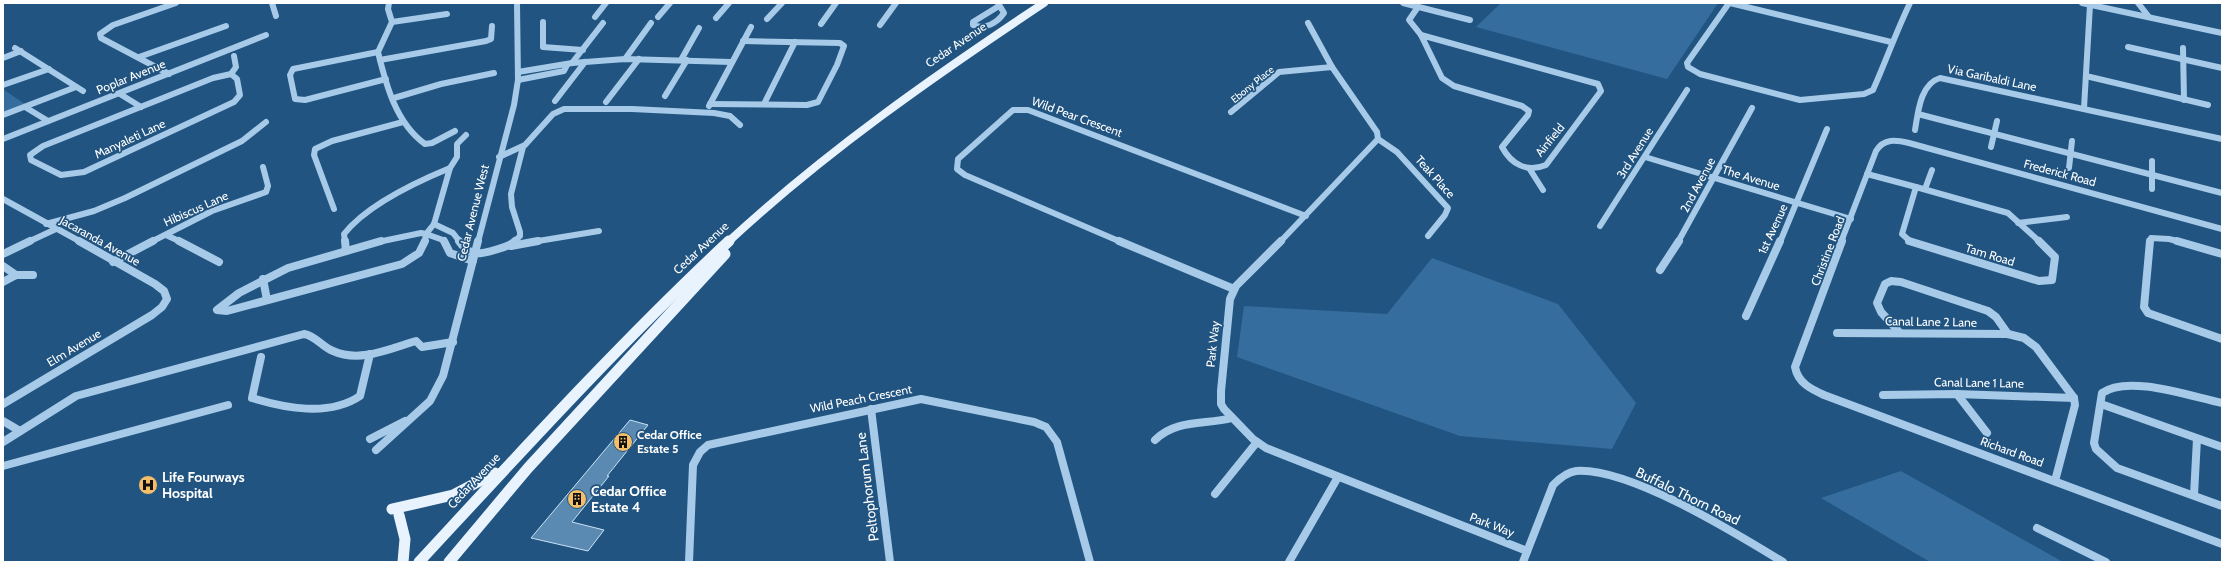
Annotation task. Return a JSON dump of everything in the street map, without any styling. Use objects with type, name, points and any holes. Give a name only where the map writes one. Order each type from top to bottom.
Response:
[{"type":"main road","name":"Cedar Avenue","points":[[419,562],[506,467],[661,305],[784,194],[891,108],[949,66],[1044,3]]},
{"type":"main road","name":"Cedar Avenue","points":[[449,562],[538,457],[656,327],[742,237],[825,165],[907,101],[1013,26],[1053,3]]},
{"type":"main road","points":[[403,562],[406,539],[396,512],[453,496],[506,467]]},
{"type":"street","points":[[169,74],[101,38],[100,34],[113,26],[176,3]]},
{"type":"street","points":[[272,3],[276,16]]},
{"type":"street","points":[[389,3],[388,9],[392,22],[378,52],[386,79],[403,122],[425,144],[432,143],[455,131]]},
{"type":"street","name":"Cedar Avenue West","points":[[376,450],[430,401],[438,387],[453,342],[499,157],[514,105],[518,80],[518,3]]},
{"type":"street","points":[[595,17],[606,3]]},
{"type":"street","points":[[658,17],[670,3]]},
{"type":"street","points":[[716,18],[730,3]]},
{"type":"street","points":[[766,19],[782,3]]},
{"type":"street","points":[[821,24],[836,3]]},
{"type":"street","points":[[880,25],[896,3]]},
{"type":"street","points":[[1403,3],[1470,20]]},
{"type":"street","points":[[1891,42],[1730,3],[1687,63],[1688,67],[1700,74],[1795,99],[1808,100],[1871,92],[1875,87],[1889,52],[1891,42],[1910,3]]},
{"type":"street","points":[[2082,3],[2222,33]]},
{"type":"street","points":[[2138,3],[2149,17]]},
{"type":"street","points":[[998,5],[1004,13],[1000,18],[983,27],[973,24],[973,22],[978,18],[998,5]]},
{"type":"street","points":[[2084,108],[2090,5]]},
{"type":"street","name":"Ainfield","points":[[1418,7],[1409,19],[1421,35],[1442,78],[1447,83],[1522,106],[1529,110],[1528,115],[1502,147],[1515,163],[1529,168],[1538,168],[1546,165],[1599,95],[1600,87],[1588,81],[1421,35]]},
{"type":"street","points":[[392,22],[447,14]]},
{"type":"street","points":[[543,22],[543,47],[582,50]]},
{"type":"street","points":[[518,80],[564,70],[603,23]]},
{"type":"street","points":[[625,59],[651,23]]},
{"type":"street","points":[[1308,23],[1332,67],[1377,132],[1378,139]]},
{"type":"street","points":[[139,57],[226,26]]},
{"type":"street","points":[[380,60],[486,42],[491,39],[492,26]]},
{"type":"street","points":[[743,42],[840,43],[844,46],[837,65],[818,102],[807,105],[709,105],[751,26]]},
{"type":"street","points":[[665,96],[699,28]]},
{"type":"street","name":"Poplar Avenue","points":[[3,139],[266,35]]},
{"type":"street","points":[[764,104],[795,42]]},
{"type":"street","points":[[2128,47],[2222,68]]},
{"type":"street","points":[[15,48],[83,91]]},
{"type":"street","points":[[2183,48],[2184,100]]},
{"type":"street","points":[[3,58],[21,52]]},
{"type":"street","points":[[378,52],[293,69],[290,76],[295,99],[305,100],[386,79]]},
{"type":"street","points":[[231,74],[236,67],[234,56]]},
{"type":"street","points":[[518,72],[585,62],[625,59],[731,62]]},
{"type":"street","points":[[606,102],[639,59]]},
{"type":"street","points":[[555,101],[585,62]]},
{"type":"street","name":"Ebony Place","points":[[1231,112],[1279,72],[1332,67]]},
{"type":"street","points":[[3,85],[49,69]]},
{"type":"street","points":[[394,98],[450,82],[494,73]]},
{"type":"street","name":"Manyaleti Lane","points":[[231,74],[237,79],[240,92],[238,100],[77,174],[61,175],[31,160],[30,155],[36,149],[141,107],[213,78],[231,74]]},
{"type":"street","points":[[2086,76],[2208,105]]},
{"type":"street","name":"Via Garibaldi Lane","points":[[1915,130],[1918,114],[1929,82],[1937,78],[2084,108],[2222,139]]},
{"type":"street","points":[[3,115],[76,87]]},
{"type":"street","name":"3rd Avenue","points":[[1600,226],[1645,158],[1687,90]]},
{"type":"street","points":[[120,94],[141,107]]},
{"type":"street","points":[[25,107],[48,121]]},
{"type":"street","points":[[499,157],[523,147],[530,142],[554,113],[569,108],[714,113],[730,116],[740,125]]},
{"type":"street","name":"2nd Avenue","points":[[1660,270],[1684,234],[1752,108]]},
{"type":"street","name":"Wild Pear Crescent","points":[[1234,289],[1122,242],[1117,242],[1084,226],[965,175],[957,168],[959,156],[1017,109],[1033,111],[1306,216]]},
{"type":"street","points":[[1918,114],[2222,193]]},
{"type":"street","points":[[1991,147],[1996,121]]},
{"type":"street","points":[[46,224],[94,211],[125,198],[242,141],[266,122]]},
{"type":"street","points":[[334,209],[314,155],[315,149],[332,141],[403,122]]},
{"type":"street","name":"1st Avenue","points":[[1746,316],[1797,204],[1827,129]]},
{"type":"street","points":[[466,135],[457,144],[457,157],[450,168],[434,224],[426,234],[426,243],[422,250],[412,259],[402,264],[227,311],[220,312],[217,310],[239,293],[288,268],[400,236],[426,234],[443,240],[450,253],[473,261]]},
{"type":"street","name":"Park Way","points":[[1378,139],[1306,216],[1243,276],[1234,289],[1229,308],[1221,404],[1232,418],[1257,442],[1274,452],[1527,551]]},
{"type":"street","name":"Teak Place","points":[[1378,139],[1397,152],[1448,208],[1445,215],[1428,236]]},
{"type":"street","name":"Christine Road","points":[[1798,377],[1795,367],[1867,174],[1880,144],[1892,141]]},
{"type":"street","name":"Frederick Road","points":[[1892,141],[1926,148],[2222,229]]},
{"type":"street","points":[[2069,168],[2072,154],[2072,141]]},
{"type":"street","points":[[508,246],[517,240],[520,232],[511,201],[523,147]]},
{"type":"street","name":"The Avenue","points":[[1645,158],[1851,219]]},
{"type":"street","points":[[2152,161],[2154,176],[2152,189]]},
{"type":"street","name":"Hibiscus Lane","points":[[113,262],[212,212],[266,192],[268,186],[263,167]]},
{"type":"street","points":[[346,251],[344,234],[352,223],[414,184],[450,168]]},
{"type":"street","points":[[1529,168],[1543,190]]},
{"type":"street","points":[[1925,189],[1932,170]]},
{"type":"street","name":"Tam Road","points":[[1867,174],[1925,189],[2001,210],[2050,251],[2054,257],[2050,281],[2039,281],[1910,242],[1903,238],[1902,234],[1916,187]]},
{"type":"street","name":"Jacaranda Avenue","points":[[3,199],[164,291],[167,301],[158,311]]},
{"type":"street","points":[[2018,223],[2067,217]]},
{"type":"street","points":[[434,224],[453,233],[465,249],[475,254],[508,246],[599,231]]},
{"type":"street","points":[[3,254],[56,229]]},
{"type":"street","points":[[166,235],[219,262]]},
{"type":"street","points":[[2222,254],[2170,239],[2151,238],[2149,244],[2144,307],[2148,313],[2158,318],[2222,339]]},
{"type":"street","points":[[3,266],[16,275]]},
{"type":"street","points":[[3,282],[16,275],[33,275]]},
{"type":"street","points":[[264,279],[268,300]]},
{"type":"street","points":[[1899,332],[1881,312],[1877,303],[1885,284],[1891,281],[1902,282],[1988,311],[1996,317],[2008,334]]},
{"type":"street","name":"Elm Avenue","points":[[3,404],[158,311]]},
{"type":"street","name":"Canal Lane 2 Lane","points":[[1837,333],[1899,332],[2008,334],[2024,338],[2036,348],[2074,398]]},
{"type":"street","points":[[3,442],[76,396],[304,334],[311,334],[330,350],[353,357],[370,354],[416,341],[419,342],[422,347],[453,342]]},
{"type":"street","points":[[261,358],[252,398],[310,409],[327,409],[348,404],[360,396],[370,354]]},
{"type":"street","name":"Richard Road","points":[[1798,377],[1806,386],[1824,395],[2222,544]]},
{"type":"street","points":[[2222,403],[2122,386],[2109,388],[2102,393],[2094,447],[2108,462],[2126,472],[2222,506]]},
{"type":"street","points":[[1957,394],[1987,433]]},
{"type":"street","name":"Canal Lane 1 Lane","points":[[1883,395],[1957,394],[2074,398]]},
{"type":"street","points":[[2055,481],[2075,405],[2074,398]]},
{"type":"street","name":"Wild Peach Crescent","points":[[689,562],[693,465],[704,448],[720,441],[871,409],[927,399],[1034,422],[1046,427],[1057,442],[1090,562]]},
{"type":"street","points":[[2100,404],[2222,447]]},
{"type":"street","points":[[3,466],[228,405]]},
{"type":"street","name":"Peltophorum Lane","points":[[871,409],[890,562]]},
{"type":"street","name":"Cedar Avenue West","points":[[370,438],[412,417]]},
{"type":"street","points":[[1155,440],[1161,433],[1174,426],[1214,423],[1232,418]]},
{"type":"street","points":[[3,420],[20,431]]},
{"type":"street","points":[[3,432],[12,436]]},
{"type":"street","points":[[2194,495],[2197,439]]},
{"type":"street","points":[[1215,494],[1257,442]]},
{"type":"street","name":"Buffalo Thorn Road","points":[[1527,551],[1553,485],[1561,476],[1575,470],[1597,471],[1624,480],[1703,516],[1783,562]]},
{"type":"street","points":[[1289,562],[1338,477]]},
{"type":"street","points":[[2037,528],[2106,562]]},
{"type":"street","points":[[1523,562],[1527,551]]},
{"type":"shaded area","points":[[1501,3],[1718,3],[1667,79],[1476,27]]},
{"type":"shaded area","points":[[3,90],[25,104],[5,112],[3,110]]},
{"type":"shaded area","points":[[1432,258],[1558,304],[1636,403],[1612,449],[1460,436],[1237,357],[1244,306],[1387,314]]},
{"type":"shaded area","points":[[1901,471],[2063,562],[1930,562],[1821,498]]},
{"type":"building","name":"Cedar Office Estate 4","points":[[630,420],[648,425],[572,522],[604,530],[588,551],[531,538]]},
{"type":"place","name":"Cedar Office Estate 5","points":[[623,442]]},
{"type":"place","name":"Life Fourways Hospital","points":[[148,485]]},
{"type":"place","name":"Cedar Office Estate 4","points":[[577,499]]}]
